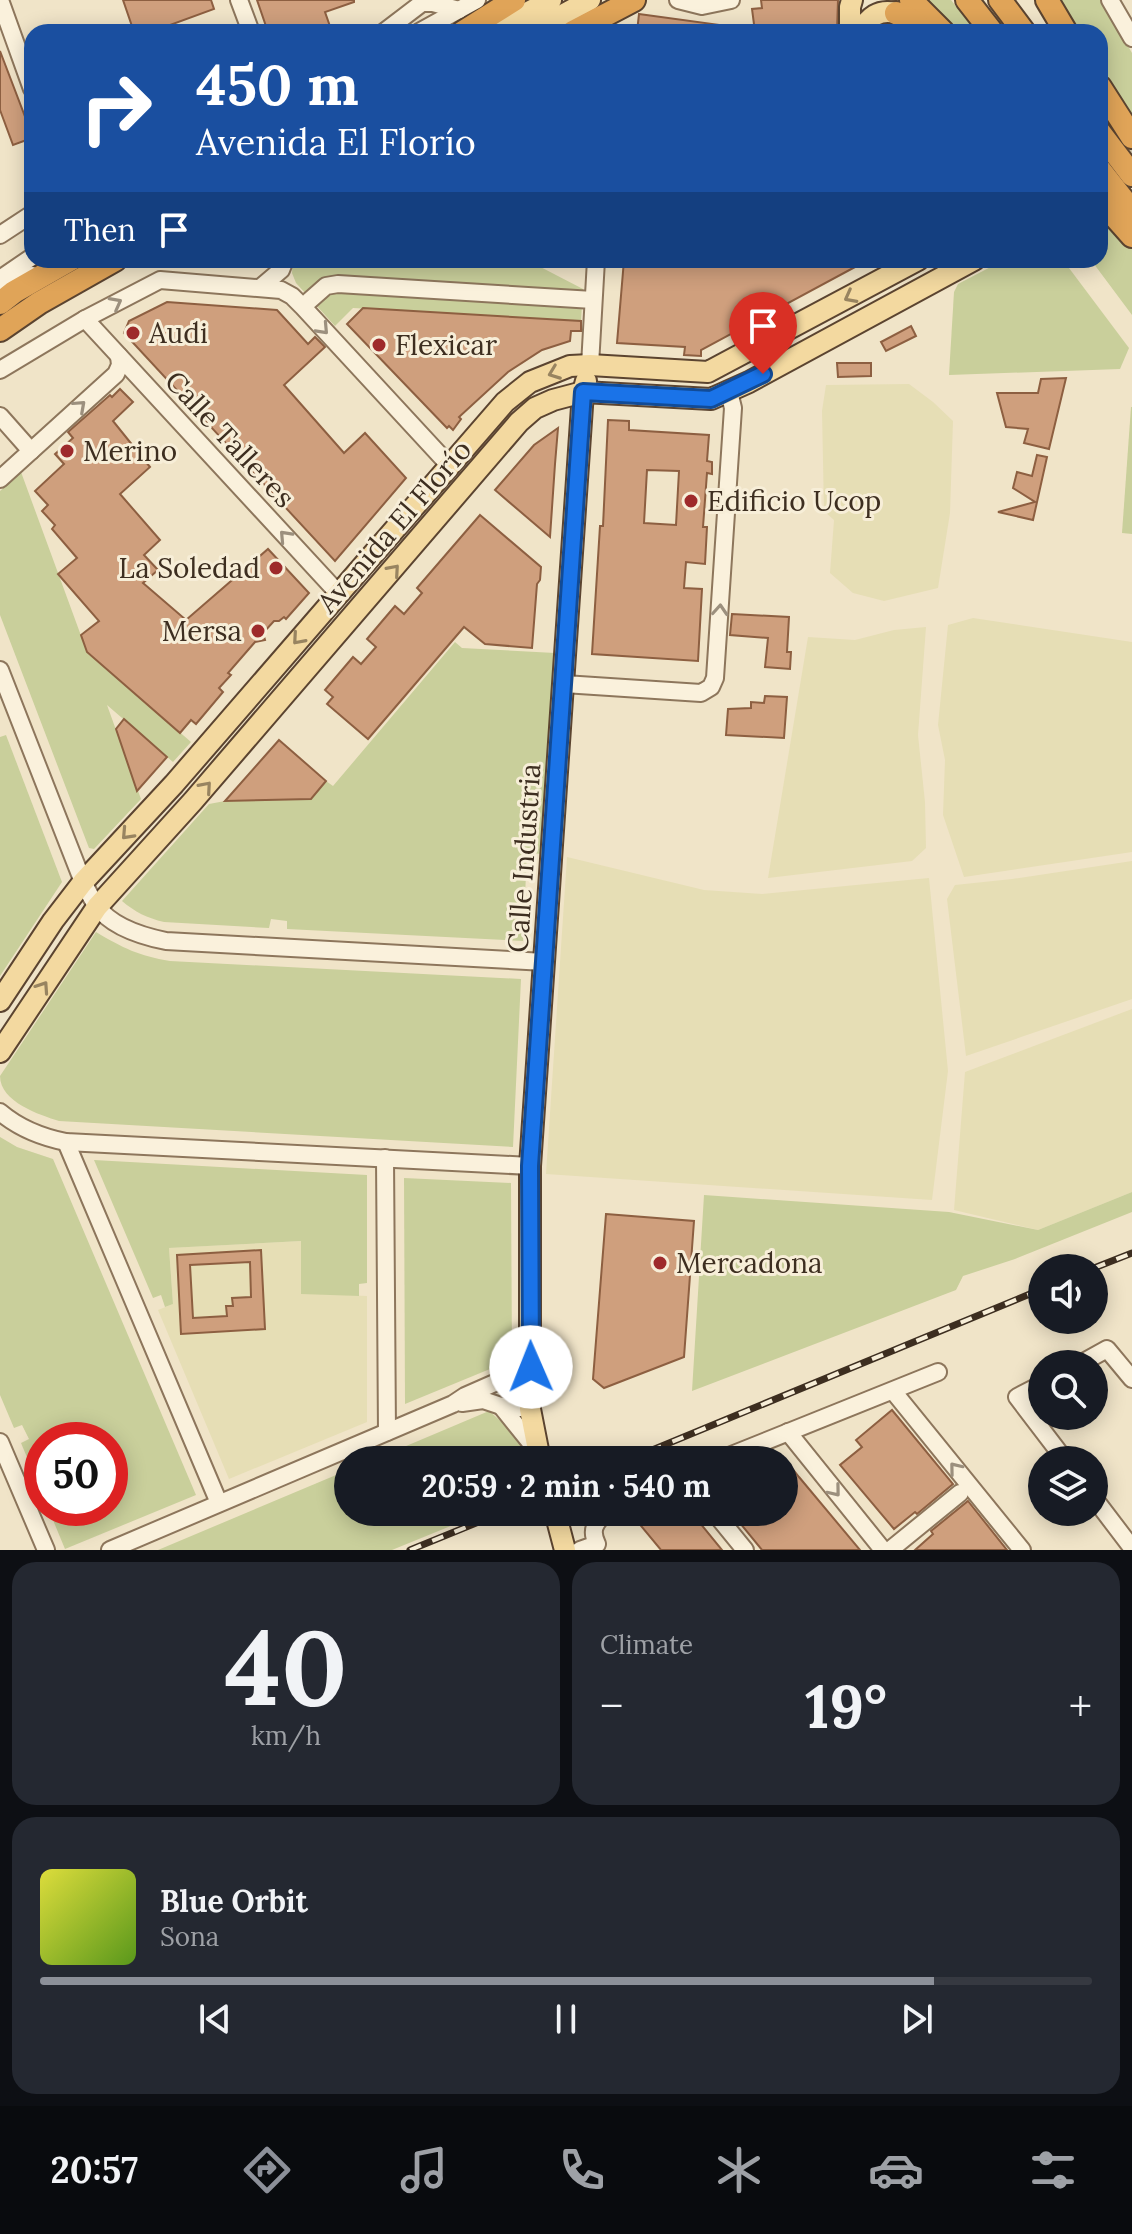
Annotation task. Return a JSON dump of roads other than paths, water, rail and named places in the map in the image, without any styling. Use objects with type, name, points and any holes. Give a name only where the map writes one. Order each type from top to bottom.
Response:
[{"type":"highway","points":[[461,21],[514,0]]},
{"type":"highway","points":[[588,24],[634,0]]},
{"type":"highway","points":[[967,0],[986,24]]},
{"type":"highway","points":[[1000,0],[1018,24]]},
{"type":"highway","points":[[1047,0],[1061,24]]},
{"type":"highway","points":[[903,6],[917,24]]},
{"type":"highway","points":[[903,6],[931,24]]},
{"type":"highway","points":[[1108,100],[1132,137]]},
{"type":"highway","points":[[1108,144],[1132,175]]},
{"type":"highway","points":[[1108,180],[1132,211]]},
{"type":"highway","points":[[1108,209],[1132,236]]},
{"type":"highway","points":[[0,303],[56,268]]},
{"type":"highway","points":[[0,330],[39,303],[101,268]]},
{"type":"main road","points":[[506,24],[551,0]]},
{"type":"main road","points":[[546,24],[590,0]]},
{"type":"main road","points":[[850,24],[852,0]]},
{"type":"main road","points":[[865,24],[876,13],[903,6]]},
{"type":"main road","name":"Avenida El Florío","points":[[0,1001],[83,882],[174,784],[505,402],[530,382],[570,366],[708,372],[903,268]]},
{"type":"main road","name":"Avenida El Florío","points":[[0,1052],[97,907],[193,801],[519,422],[535,408],[583,392],[711,399],[729,392],[947,268]]},
{"type":"main road","name":"Calle Industria","points":[[537,1446],[530,1409],[530,1166],[583,392],[590,365]]},
{"type":"main road","points":[[716,368],[729,392]]},
{"type":"main road","points":[[449,465],[468,484]]},
{"type":"main road","points":[[338,593],[358,611]]},
{"type":"main road","points":[[559,1526],[565,1550]]},
{"type":"street","points":[[0,0],[24,67]]},
{"type":"street","points":[[239,0],[248,24]]},
{"type":"street","points":[[395,24],[427,2],[461,21],[477,0]]},
{"type":"street","points":[[678,0],[702,6],[731,0]]},
{"type":"street","points":[[1110,0],[1132,38]]},
{"type":"street","points":[[0,235],[24,219]]},
{"type":"street","points":[[0,282],[24,263]]},
{"type":"street","points":[[0,282],[50,268]]},
{"type":"street","points":[[261,287],[282,268]]},
{"type":"street","name":"Calle Industria","points":[[590,365],[595,268]]},
{"type":"street","points":[[0,370],[85,319],[160,280],[281,290],[292,296],[449,465]]},
{"type":"street","points":[[309,301],[326,286],[338,284],[593,300]]},
{"type":"street","name":"Calle Talleres","points":[[85,319],[338,593]]},
{"type":"street","points":[[0,479],[116,374],[120,365],[119,356]]},
{"type":"street","points":[[564,684],[701,693],[711,687],[717,657],[733,408],[729,392]]},
{"type":"street","points":[[0,416],[31,451]]},
{"type":"street","points":[[0,670],[83,882],[97,907],[114,922],[148,938],[166,941],[545,962]]},
{"type":"street","points":[[0,1112],[27,1131],[66,1142],[530,1166]]},
{"type":"street","points":[[66,1142],[219,1503]]},
{"type":"street","points":[[385,1158],[387,1432]]},
{"type":"street","points":[[1108,1350],[1132,1379]]},
{"type":"street","points":[[110,1550],[453,1404],[531,1367]]},
{"type":"street","points":[[754,1446],[938,1372]]},
{"type":"street","points":[[893,1391],[1022,1550]]},
{"type":"street","points":[[1028,1391],[1017,1397],[1028,1411]]},
{"type":"street","points":[[453,1404],[483,1400],[501,1406],[530,1409]]},
{"type":"street","points":[[501,1406],[531,1446]]},
{"type":"street","points":[[1042,1430],[1054,1446]]},
{"type":"street","points":[[788,1432],[883,1550]]},
{"type":"street","points":[[0,1442],[46,1550]]},
{"type":"street","points":[[890,1550],[960,1493]]},
{"type":"street","points":[[1108,1516],[1132,1548]]},
{"type":"street","points":[[580,1550],[599,1547],[593,1536],[595,1526]]},
{"type":"street","points":[[725,1526],[745,1550]]},
{"type":"tunnel","points":[[1108,155],[1132,142]]},
{"type":"railway","points":[[1108,1262],[1132,1253]]},
{"type":"railway","points":[[662,1446],[1028,1295]]},
{"type":"railway","points":[[410,1550],[469,1526]]},
{"type":"place","name":"Audi","points":[[133,333]]},
{"type":"place","name":"Flexicar","points":[[379,345]]},
{"type":"place","name":"Merino","points":[[67,451]]},
{"type":"place","name":"Edificio Ucop","points":[[691,501]]},
{"type":"place","name":"La Soledad","points":[[276,568]]},
{"type":"place","name":"Mersa","points":[[258,631]]},
{"type":"place","name":"Mercadona","points":[[660,1263]]}]
